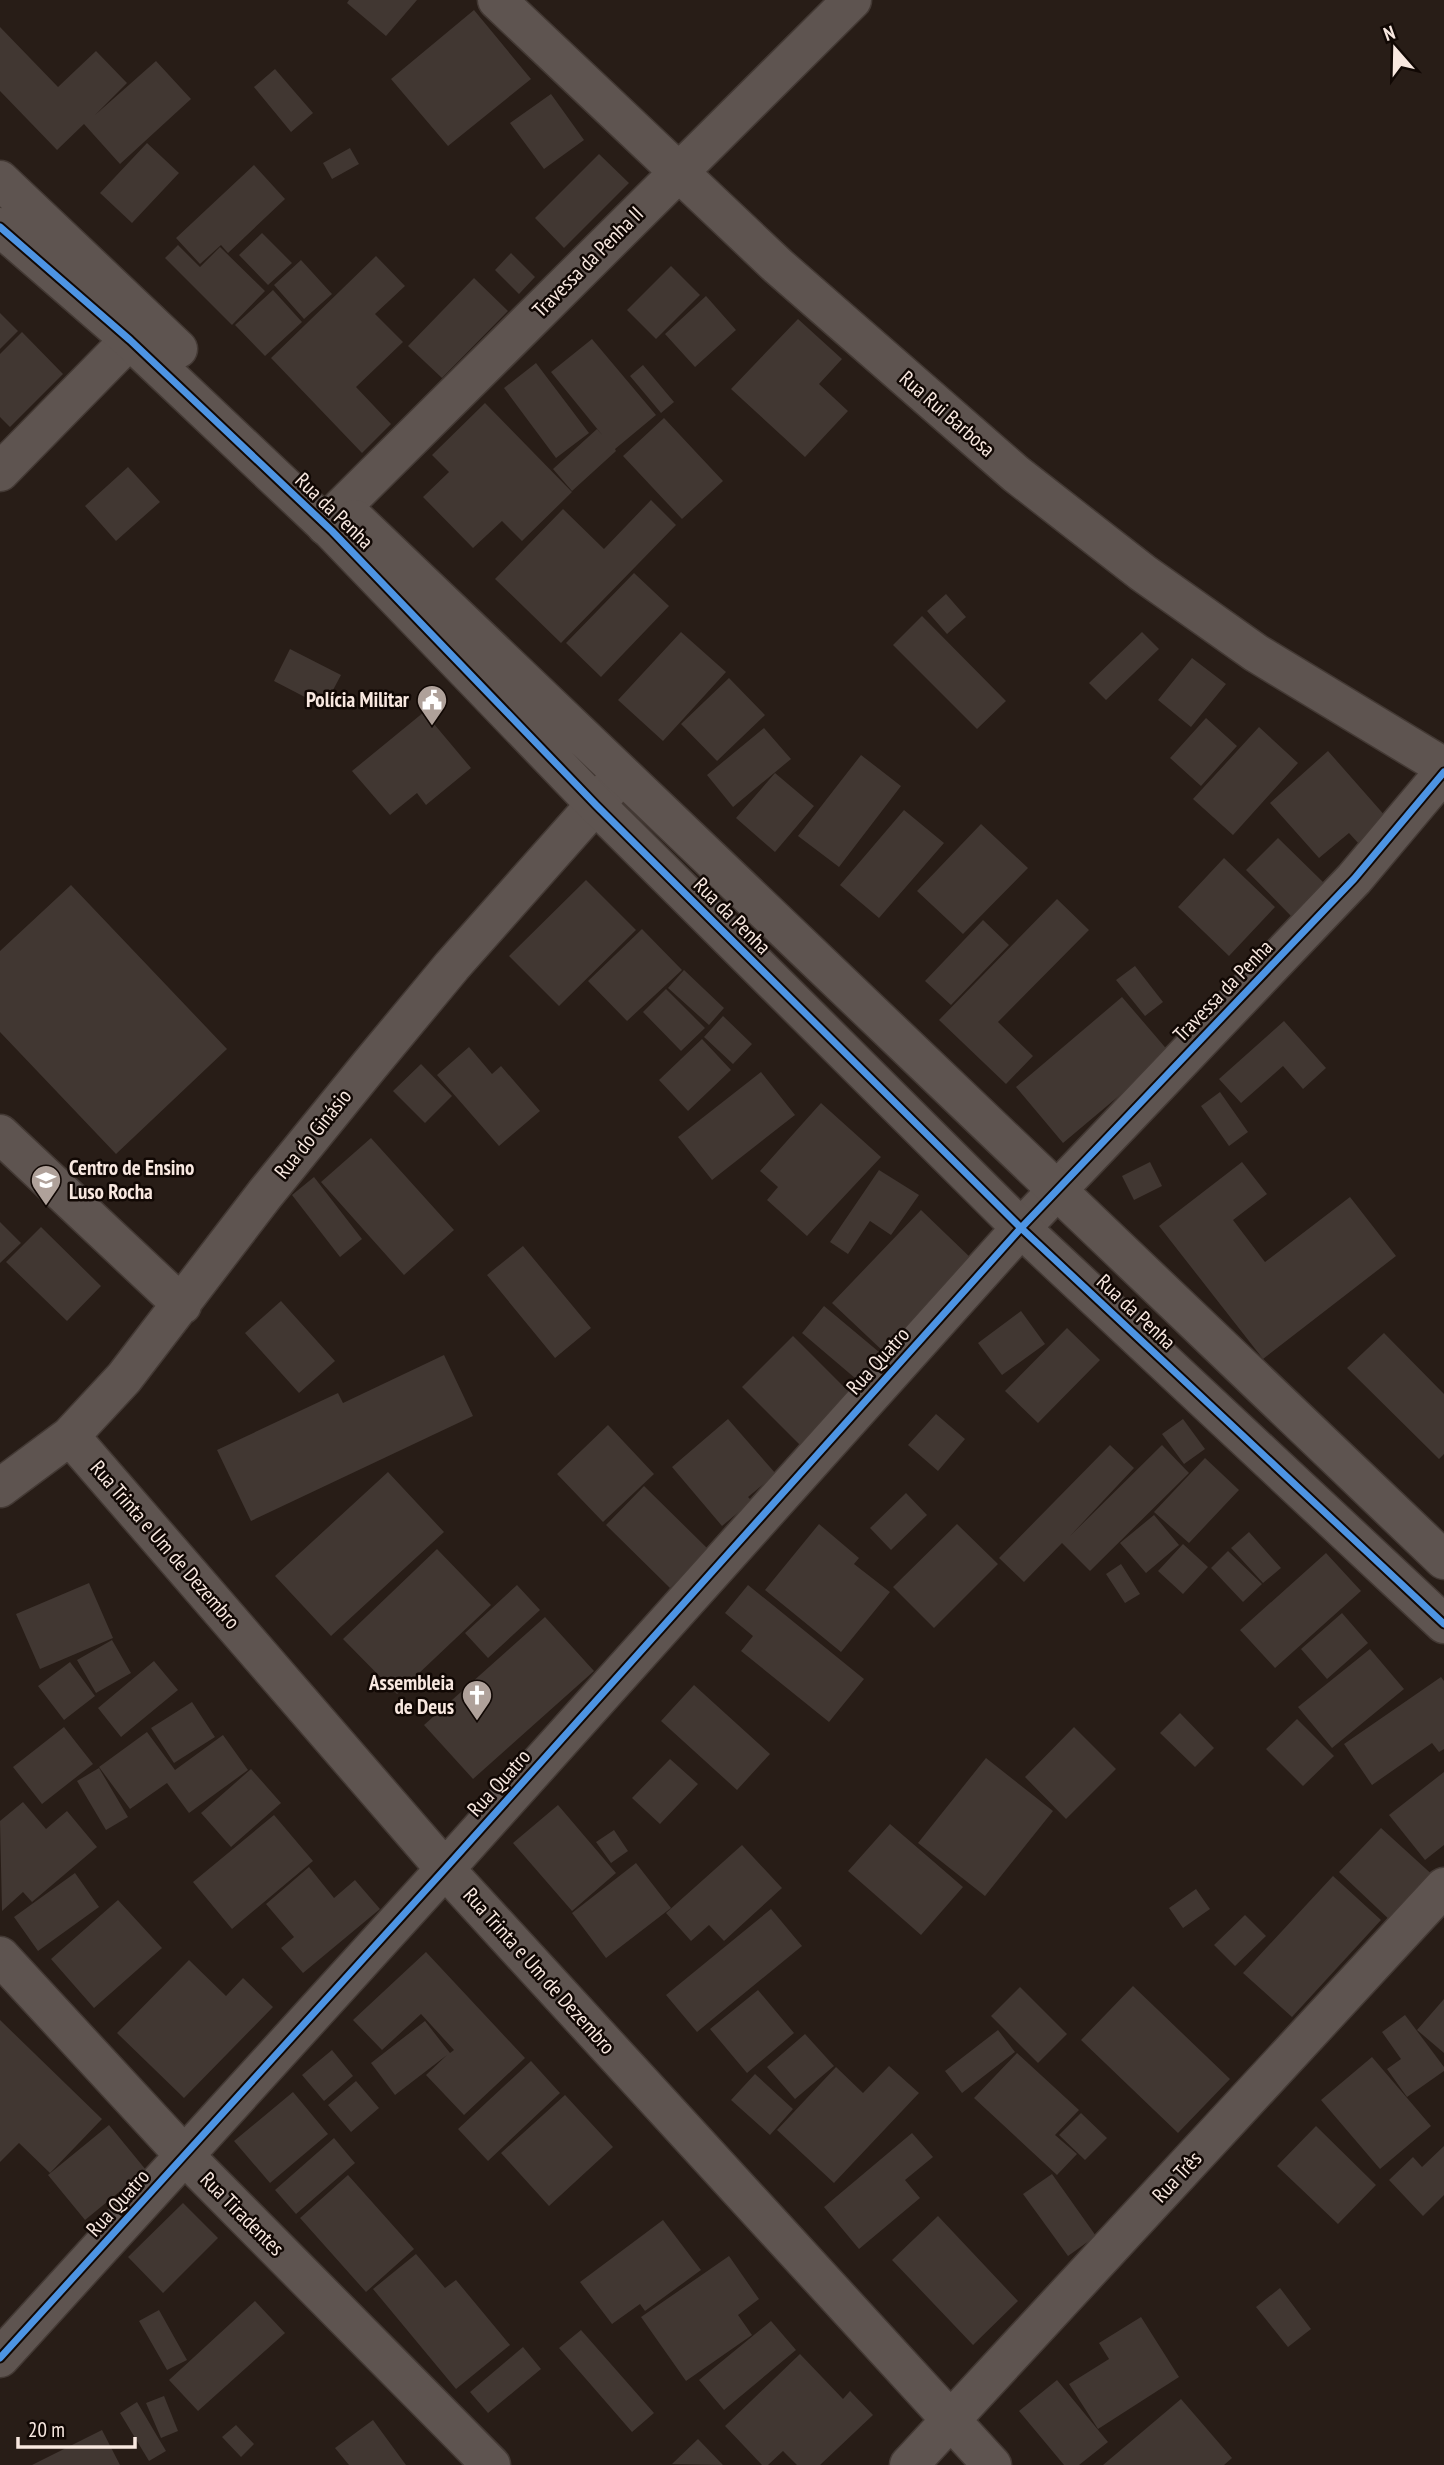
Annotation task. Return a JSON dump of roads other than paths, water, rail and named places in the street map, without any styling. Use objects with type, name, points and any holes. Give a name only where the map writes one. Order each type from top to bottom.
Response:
[{"type":"street","name":"Rua Rui Barbosa","points":[[497,0],[778,266],[1037,491],[1143,573],[1256,653],[1444,767]]},
{"type":"street","name":"Travessa da Penha II","points":[[334,516],[852,0]]},
{"type":"street","name":"Rua da Penha","points":[[0,180],[139,331],[334,516],[622,775],[1444,1560]]},
{"type":"street","name":"Rua da Penha","points":[[0,227],[139,331]]},
{"type":"street","points":[[0,472],[139,331]]},
{"type":"street","name":"Rua da Penha","points":[[334,516],[596,805],[1021,1228],[1444,1624]]},
{"type":"street","name":"Travessa da Penha","points":[[1021,1228],[1345,889],[1444,772]]},
{"type":"street","name":"Rua do Ginásio","points":[[0,1488],[70,1436],[124,1378],[264,1194],[377,1056],[452,966],[622,775]]},
{"type":"street","points":[[0,1134],[182,1305]]},
{"type":"street","name":"Rua Quatro","points":[[0,2358],[445,1869],[1021,1228]]},
{"type":"street","name":"Rua Trinta e Um de Dezembro","points":[[70,1436],[445,1869],[992,2465]]},
{"type":"street","name":"Rua Três","points":[[909,2465],[1444,1887]]},
{"type":"street","name":"Rua Tiradentes","points":[[0,1956],[185,2156],[491,2465]]},
{"type":"place","name":"Polícia Militar","points":[[432,727]]},
{"type":"place","name":"Centro de Ensino Luso Rocha","points":[[46,1207]]},
{"type":"place","name":"Assembleia de Deus","points":[[477,1722]]}]
